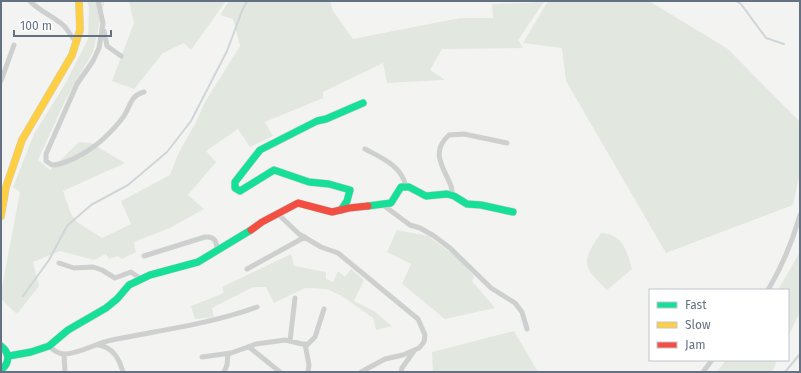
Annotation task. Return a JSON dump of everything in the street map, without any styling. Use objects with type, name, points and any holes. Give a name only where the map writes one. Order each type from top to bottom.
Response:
[{"type":"street","points":[[30,1],[34,6],[64,26],[70,37],[77,42]]},
{"type":"street","points":[[1,216],[3,193],[22,140],[72,55],[77,42],[80,30],[79,1]]},
{"type":"street","points":[[98,1],[107,46],[121,56]]},
{"type":"street","points":[[103,23],[99,48],[93,61],[77,84],[46,154],[46,161],[52,165],[59,165],[88,152],[97,145],[122,119],[134,96],[144,92]]},
{"type":"street","points":[[1,81],[14,45]]},
{"type":"street","points":[[340,210],[346,205],[350,190],[328,184],[309,182],[274,170],[240,191],[235,188],[235,182],[260,150],[316,121],[326,119],[363,103]]},
{"type":"street","points":[[452,196],[451,186],[439,155],[439,149],[443,141],[449,135],[464,134],[507,143]]},
{"type":"street","points":[[365,149],[389,162],[404,179],[406,187]]},
{"type":"street","points":[[9,356],[31,352],[49,346],[68,330],[106,308],[117,299],[129,285],[150,275],[198,262],[248,233],[262,222],[298,203],[332,212],[349,208],[383,205],[391,202],[401,187],[409,187],[426,196],[439,194],[452,196],[467,204],[481,205],[513,212]]},
{"type":"street","points":[[383,205],[410,225],[420,228],[450,248],[492,288],[515,303],[522,312],[527,329]]},
{"type":"street","points":[[278,214],[299,234],[321,247],[338,253],[418,319],[425,335],[424,342],[414,350],[402,355],[385,359],[361,372]]},
{"type":"street","points":[[769,289],[782,266],[792,242],[800,215]]},
{"type":"street","points":[[144,256],[208,236],[215,240],[217,251]]},
{"type":"street","points":[[247,268],[305,237]]},
{"type":"street","points":[[59,263],[74,268],[93,267],[102,270],[115,278],[131,272],[141,279]]},
{"type":"street","points":[[290,341],[296,298]]},
{"type":"street","points":[[49,346],[64,354],[98,345],[109,340],[187,327],[257,307]]},
{"type":"street","points":[[202,358],[228,354],[256,344],[278,341],[290,341],[307,345],[315,337],[324,309]]},
{"type":"street","points":[[305,344],[309,365],[308,372]]},
{"type":"street","points":[[98,345],[104,346],[118,358],[123,372]]},
{"type":"street","points":[[1,346],[5,349],[9,356],[8,364],[1,370]]},
{"type":"street","points":[[249,347],[280,372]]},
{"type":"street","points":[[401,372],[414,350]]},
{"type":"street","points":[[64,354],[65,372]]},
{"type":"street","points":[[224,372],[227,365],[228,354]]},
{"type":"street","points":[[703,372],[711,361]]},
{"type":"shaded area","points":[[87,1],[103,1],[104,4],[93,52],[66,99],[38,160],[50,170],[79,142],[91,143],[125,163],[63,191],[71,214],[77,222],[102,238],[131,224],[121,201],[170,175],[178,154],[195,124],[205,102],[240,46],[233,19],[220,15],[229,1],[330,1],[333,11],[353,39],[460,18],[493,18],[492,4],[544,2],[518,40],[523,48],[442,49],[430,70],[445,80],[387,83],[383,63],[323,92],[323,98],[265,122],[273,136],[250,147],[238,129],[206,151],[216,162],[188,195],[204,209],[170,228],[136,241],[134,243],[136,252],[122,259],[118,256],[109,259],[106,254],[94,260],[60,251],[33,262],[39,286],[17,314],[1,299],[20,192],[13,187],[34,134],[65,84],[88,39],[89,8]]},
{"type":"shaded area","points":[[129,1],[226,1],[191,50],[184,43],[163,53],[134,89],[112,81],[134,23]]},
{"type":"shaded area","points":[[548,1],[649,1],[728,49],[800,122],[800,172],[793,205],[666,253],[566,81],[562,48],[523,43]]},
{"type":"shaded area","points":[[397,230],[428,236],[457,257],[474,276],[472,281],[495,308],[445,319],[402,284],[411,264],[387,252]]},
{"type":"shaded area","points":[[601,233],[608,234],[619,240],[626,250],[632,269],[607,290],[593,275],[587,263],[590,251]]},
{"type":"shaded area","points":[[800,252],[800,314],[789,335],[789,289],[779,289]]},
{"type":"shaded area","points":[[291,254],[294,266],[326,272],[326,279],[333,282],[338,271],[345,277],[351,269],[364,280],[354,301],[374,311],[392,326],[376,330],[373,318],[342,296],[327,289],[305,288],[274,303],[266,287],[253,287],[212,308],[214,317],[195,319],[191,306],[224,293],[222,287]]},
{"type":"shaded area","points":[[514,331],[538,372],[433,372],[432,352]]},
{"type":"shaded area","points":[[725,361],[777,361],[773,370],[770,372],[717,372]]},
{"type":"waterway","points":[[23,296],[49,260],[67,226],[91,205],[128,185],[167,152],[191,121],[227,51],[247,1]]},
{"type":"waterway","points":[[736,1],[741,4],[766,38],[784,44]]},
{"type":"waterway","points":[[785,372],[800,354]]},
{"type":"traffic: fast","points":[[341,210],[347,201],[350,190],[329,184],[309,182],[274,170],[240,191],[235,188],[235,182],[260,150],[317,121],[326,119],[363,103]]},
{"type":"traffic: fast","points":[[368,206],[391,203],[401,187],[409,187],[426,196],[447,194],[454,196],[467,204],[481,205],[513,212]]},
{"type":"traffic: fast","points":[[9,356],[31,352],[49,346],[68,330],[106,308],[117,299],[129,285],[150,275],[198,262],[251,230]]},
{"type":"traffic: fast","points":[[1,346],[6,352],[8,358],[6,364],[1,370]]},
{"type":"traffic: slow","points":[[1,216],[6,187],[22,140],[72,55],[80,30],[79,1]]},
{"type":"traffic: jam","points":[[251,230],[262,222],[298,203],[332,212],[368,206]]}]
